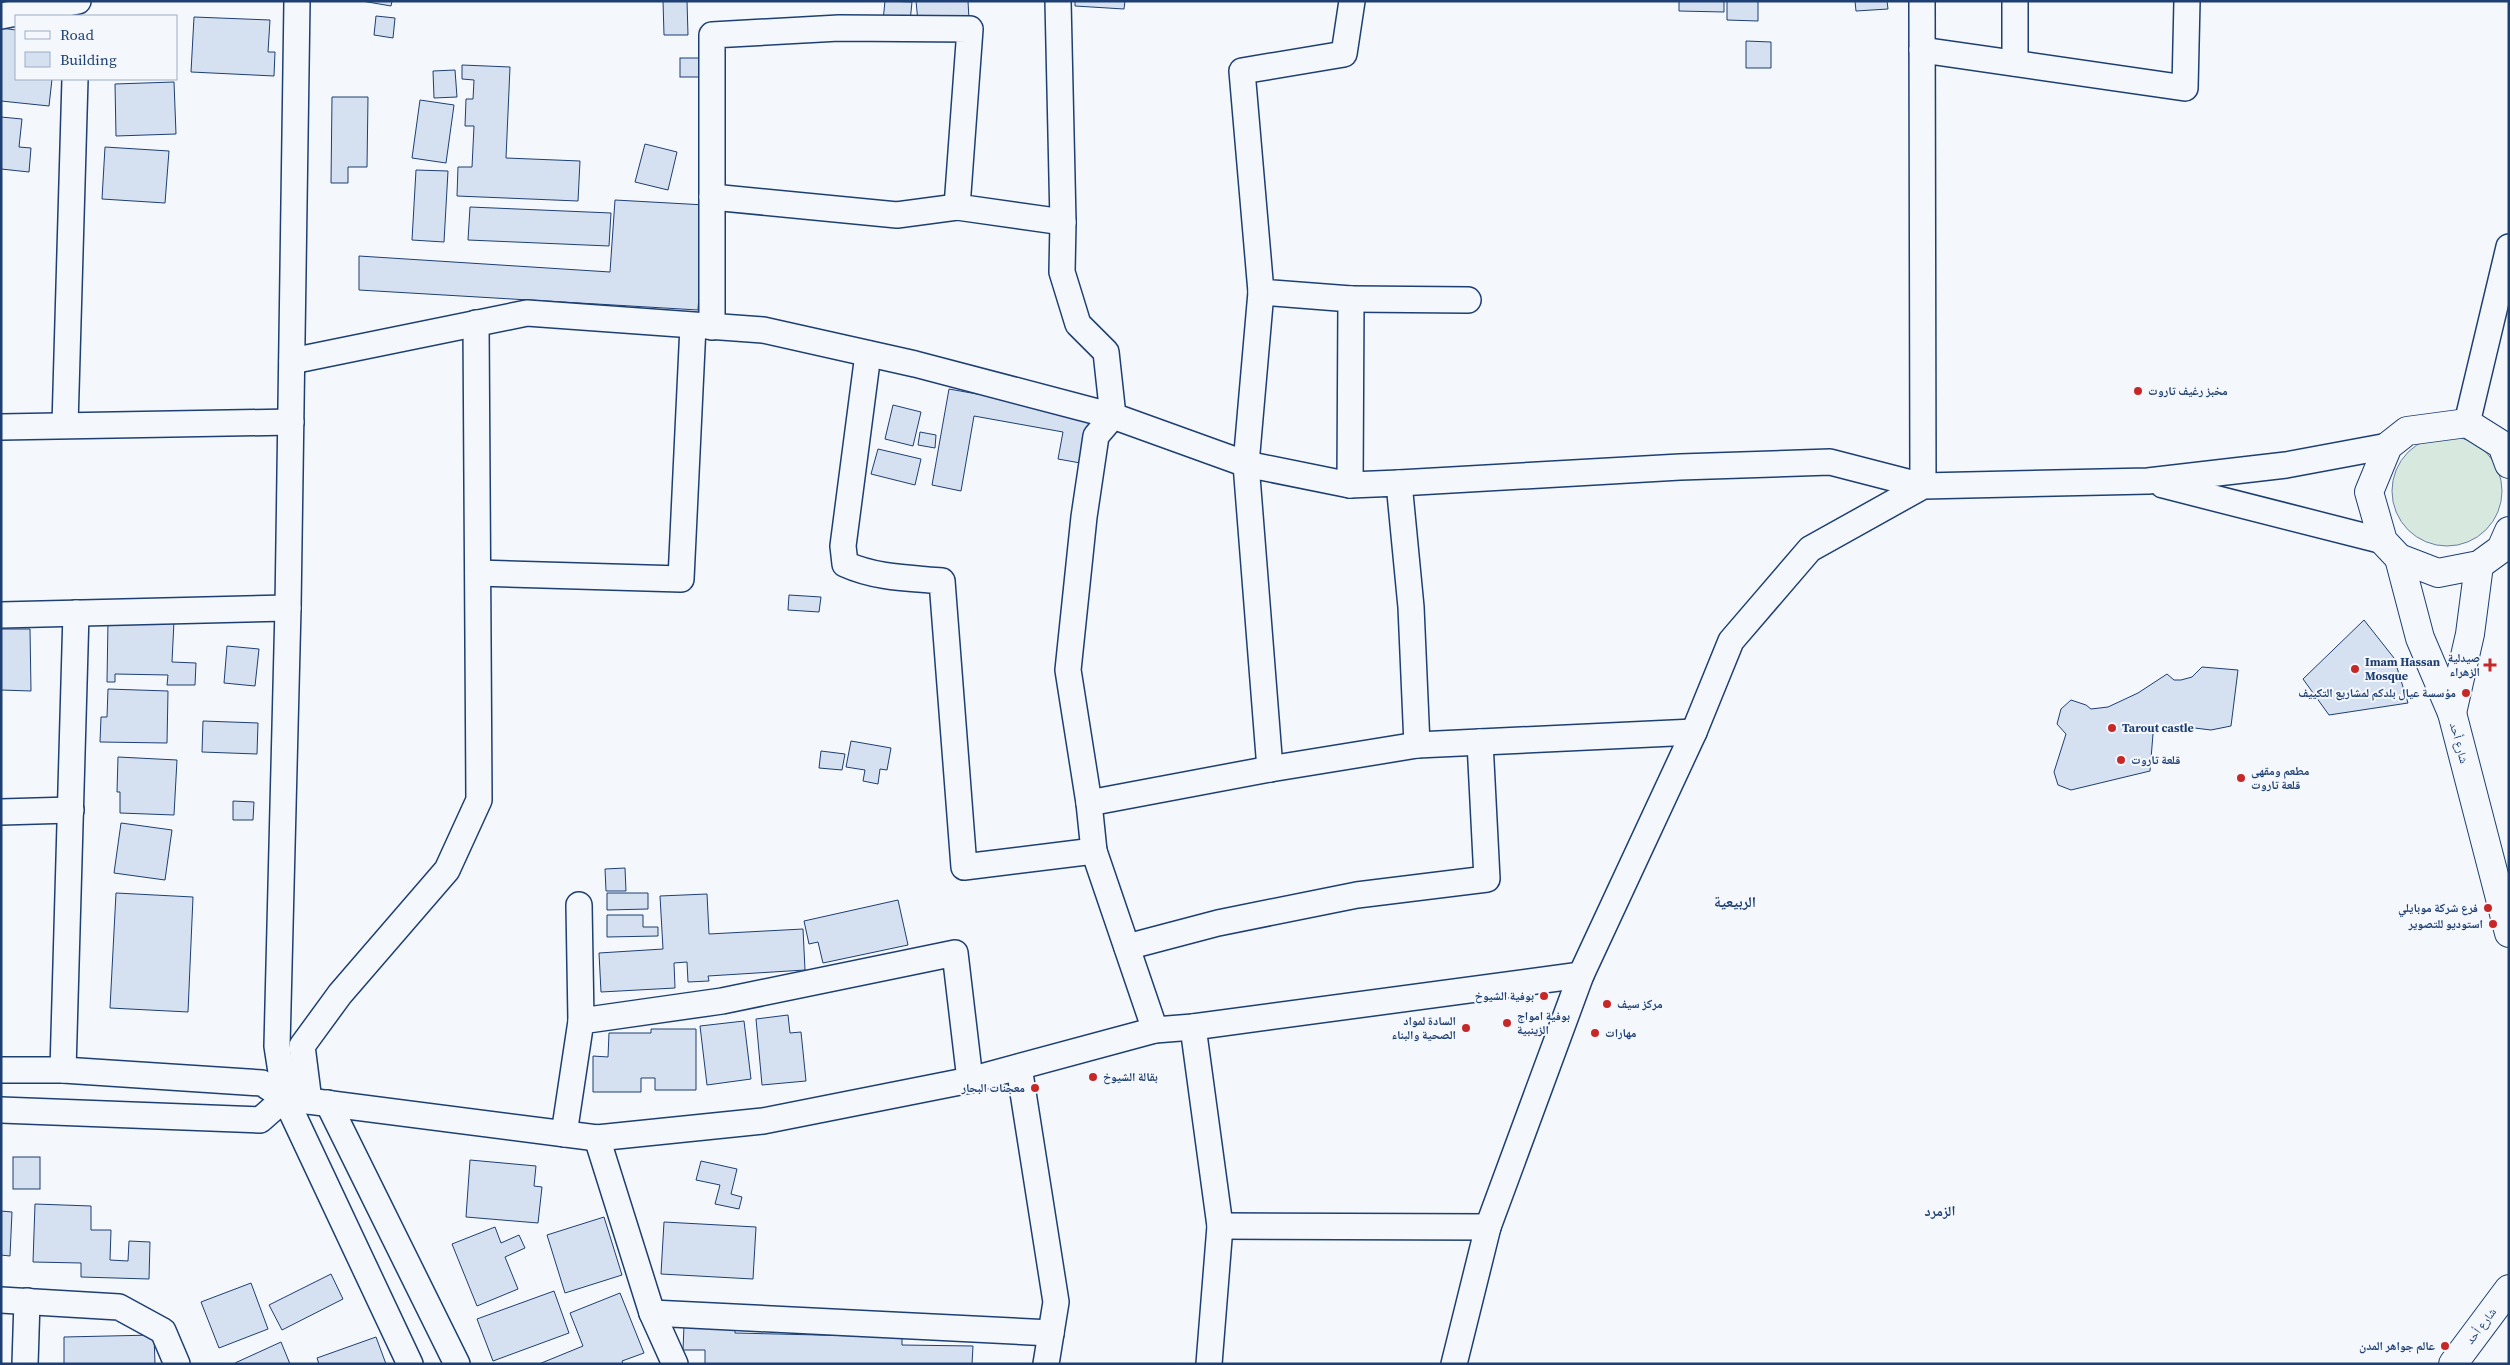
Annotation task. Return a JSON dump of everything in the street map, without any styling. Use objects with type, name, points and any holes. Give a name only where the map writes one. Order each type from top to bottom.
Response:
[{"type":"main road","name":"شارع أحد","points":[[2467,423],[2407,430],[2388,446],[2369,492],[2391,549],[2420,638],[2452,713],[2509,932]]},
{"type":"main road","points":[[2467,423],[2507,452]]},
{"type":"main road","points":[[2391,549],[2438,573],[2479,565],[2506,543]]},
{"type":"main road","points":[[2452,713],[2470,634],[2479,565]]},
{"type":"main road","name":"شارع أحد","points":[[2453,1364],[2509,1289]]},
{"type":"street","points":[[1,16],[78,1],[77,15]]},
{"type":"street","points":[[297,1],[288,608],[277,1046],[457,1364]]},
{"type":"street","points":[[1058,1],[1063,222],[1062,272],[1078,324],[1106,352],[1114,416],[1096,436],[1084,517],[1068,670],[1089,803],[1094,851],[1155,1030]]},
{"type":"street","points":[[1270,769],[1246,464],[1261,292],[1242,71],[1344,54],[1352,1]]},
{"type":"street","points":[[1922,1],[1923,486]]},
{"type":"street","points":[[2015,1],[2015,63]]},
{"type":"street","points":[[1922,50],[2185,88],[2187,1]]},
{"type":"street","points":[[478,573],[681,578],[712,197],[712,35],[839,28],[970,29],[957,207]]},
{"type":"street","points":[[65,425],[76,80]]},
{"type":"street","points":[[712,197],[897,215],[957,207],[1063,222]]},
{"type":"street","points":[[2467,423],[2509,248]]},
{"type":"street","points":[[1261,292],[1351,299],[1468,300]]},
{"type":"street","points":[[1350,486],[1351,299]]},
{"type":"street","points":[[292,361],[527,314],[763,330],[868,354],[1114,416],[1246,464],[1350,486],[1680,467],[1830,462],[1923,486],[2148,481],[2286,465],[2388,446]]},
{"type":"street","points":[[410,1364],[308,1100],[302,1046],[340,994],[447,870],[479,800],[476,323]]},
{"type":"street","points":[[868,354],[843,546],[845,564],[886,577],[942,581],[964,866],[1094,851]]},
{"type":"street","points":[[1,426],[291,422]]},
{"type":"street","points":[[2148,481],[2391,549]]},
{"type":"street","points":[[1399,483],[1411,607],[1417,746]]},
{"type":"street","points":[[1454,1364],[1488,1227],[1581,975],[1694,732],[1731,641],[1810,549],[1923,486]]},
{"type":"street","points":[[1,615],[288,608]]},
{"type":"street","points":[[63,1070],[76,613]]},
{"type":"street","points":[[1089,803],[1270,769],[1417,746],[1694,732]]},
{"type":"street","points":[[1127,947],[1218,923],[1358,895],[1487,880],[1480,742]]},
{"type":"street","points":[[1,812],[71,810]]},
{"type":"street","points":[[564,1134],[582,1021],[579,905]]},
{"type":"street","points":[[582,1021],[722,1001],[955,952],[970,1080]]},
{"type":"street","points":[[1,1070],[63,1070],[262,1083],[308,1100],[597,1138],[763,1121],[970,1080],[1155,1030],[1192,1027],[1581,975]]},
{"type":"street","points":[[1192,1027],[1220,1226],[1209,1364]]},
{"type":"street","points":[[1019,1067],[1056,1302],[1046,1364]]},
{"type":"street","points":[[1,1110],[260,1120],[308,1100]]},
{"type":"street","points":[[597,1138],[652,1313],[675,1364]]},
{"type":"street","points":[[1220,1226],[1488,1227]]},
{"type":"street","points":[[1,1300],[119,1307],[163,1330],[177,1364]]},
{"type":"street","points":[[25,1364],[27,1301]]},
{"type":"street","points":[[652,1313],[1051,1333]]},
{"type":"shaded area","points":[[2447,436],[2468,440],[2486,452],[2498,470],[2502,491],[2498,512],[2486,530],[2468,542],[2447,546],[2426,542],[2408,530],[2396,512],[2392,491],[2396,470],[2408,452],[2426,440]]},
{"type":"building","points":[[362,1],[392,1],[391,6]]},
{"type":"building","points":[[663,1],[687,1],[688,35],[664,35]]},
{"type":"building","points":[[885,1],[912,2],[910,22],[883,21]]},
{"type":"building","points":[[916,1],[968,1],[969,19],[918,22]]},
{"type":"building","points":[[1075,1],[1125,1],[1124,9],[1075,6]]},
{"type":"building","points":[[1679,1],[1724,1],[1724,12],[1679,11]]},
{"type":"building","points":[[1727,1],[1758,1],[1758,21],[1727,20]]},
{"type":"building","points":[[1855,1],[1887,1],[1888,9],[1856,11]]},
{"type":"building","points":[[376,16],[395,18],[393,38],[374,35]]},
{"type":"building","points":[[194,17],[270,20],[268,52],[275,52],[274,76],[191,72]]},
{"type":"building","points":[[1,28],[15,30],[15,80],[52,80],[49,106],[1,101]]},
{"type":"building","points":[[1746,41],[1771,42],[1771,68],[1746,68]]},
{"type":"building","points":[[680,58],[700,58],[700,77],[680,77]]},
{"type":"building","points":[[462,65],[510,67],[506,158],[580,161],[578,201],[457,196],[458,167],[472,167],[474,126],[465,126],[466,99],[473,99],[474,80],[462,79]]},
{"type":"building","points":[[455,70],[457,97],[434,98],[433,71]]},
{"type":"building","points":[[174,82],[176,134],[116,136],[115,84]]},
{"type":"building","points":[[332,97],[368,97],[367,167],[348,167],[348,183],[331,183]]},
{"type":"building","points":[[420,100],[454,105],[446,163],[412,158]]},
{"type":"building","points":[[1,117],[22,119],[19,147],[31,148],[29,172],[1,169]]},
{"type":"building","points":[[645,144],[677,152],[668,190],[635,182]]},
{"type":"building","points":[[105,147],[169,151],[165,203],[102,199]]},
{"type":"building","points":[[416,170],[448,171],[444,242],[412,240]]},
{"type":"building","points":[[615,200],[705,205],[698,310],[359,290],[359,256],[610,272]]},
{"type":"building","points":[[470,207],[611,213],[609,246],[468,240]]},
{"type":"building","points":[[949,389],[1095,415],[1086,464],[1058,459],[1063,432],[974,416],[961,491],[932,485]]},
{"type":"building","points":[[893,405],[921,412],[913,446],[885,439]]},
{"type":"building","points":[[920,432],[936,435],[935,448],[918,445]]},
{"type":"building","points":[[878,449],[921,459],[915,485],[871,474]]},
{"type":"building","points":[[789,595],[821,597],[819,612],[788,610]]},
{"type":"building","points":[[108,620],[174,621],[172,662],[196,663],[195,685],[167,685],[168,675],[115,674],[115,682],[107,682]]},
{"type":"building","name":"Imam Hassan Mosque","points":[[2364,620],[2394,658],[2408,703],[2329,715],[2303,679]]},
{"type":"building","points":[[1,629],[30,629],[31,691],[1,690]]},
{"type":"building","points":[[227,646],[259,649],[255,686],[224,683]]},
{"type":"building","name":"Tarout castle","points":[[2202,667],[2238,670],[2231,726],[2211,730],[2170,725],[2153,734],[2150,771],[2071,790],[2058,785],[2054,772],[2066,734],[2057,724],[2061,709],[2071,700],[2086,705],[2091,709],[2108,707],[2138,693],[2167,674],[2174,680],[2181,680],[2192,677]]},
{"type":"building","points":[[108,689],[168,691],[167,743],[100,742],[101,717],[107,717]]},
{"type":"building","points":[[203,721],[258,723],[257,754],[202,752]]},
{"type":"building","points":[[851,741],[891,748],[887,770],[880,769],[878,784],[863,781],[865,770],[846,767]]},
{"type":"building","points":[[821,751],[845,754],[842,770],[819,768]]},
{"type":"building","points":[[118,757],[177,760],[174,815],[120,813],[120,792],[117,792]]},
{"type":"building","points":[[233,801],[254,802],[253,820],[233,820]]},
{"type":"building","points":[[121,823],[172,830],[165,880],[114,873]]},
{"type":"building","points":[[625,868],[626,891],[606,891],[605,869]]},
{"type":"building","points":[[116,893],[193,897],[188,1012],[110,1008]]},
{"type":"building","points":[[607,893],[648,893],[648,909],[607,910]]},
{"type":"building","points":[[707,894],[709,934],[803,929],[805,970],[708,976],[709,981],[688,982],[687,962],[674,963],[675,988],[601,992],[599,953],[663,949],[660,896]]},
{"type":"building","points":[[898,900],[908,945],[823,963],[818,942],[809,944],[804,921]]},
{"type":"building","points":[[607,915],[643,915],[643,927],[658,927],[658,936],[607,937]]},
{"type":"building","points":[[788,1015],[790,1033],[801,1032],[806,1081],[762,1085],[756,1019]]},
{"type":"building","points":[[744,1021],[751,1079],[707,1085],[700,1026]]},
{"type":"building","points":[[651,1029],[696,1029],[696,1090],[655,1090],[655,1078],[641,1078],[641,1092],[593,1092],[593,1056],[608,1057],[609,1033],[651,1033]]},
{"type":"building","points":[[13,1157],[40,1157],[40,1189],[13,1189]]},
{"type":"building","points":[[470,1160],[536,1166],[534,1186],[542,1187],[538,1223],[466,1217]]},
{"type":"building","points":[[701,1161],[737,1169],[731,1194],[742,1197],[739,1209],[715,1204],[720,1185],[696,1180]]},
{"type":"building","points":[[35,1204],[91,1206],[91,1230],[111,1230],[110,1260],[128,1261],[129,1241],[150,1242],[149,1279],[81,1277],[81,1263],[33,1262]]},
{"type":"building","points":[[1,1211],[12,1212],[10,1256],[1,1255]]},
{"type":"building","points":[[604,1217],[622,1275],[565,1293],[547,1235]]},
{"type":"building","points":[[664,1222],[756,1227],[753,1279],[661,1274]]},
{"type":"building","points":[[495,1227],[501,1243],[519,1235],[525,1248],[505,1257],[518,1289],[477,1306],[452,1244]]},
{"type":"building","points":[[331,1274],[343,1299],[282,1330],[269,1305]]},
{"type":"building","points":[[251,1283],[268,1329],[219,1348],[201,1302]]},
{"type":"building","points":[[554,1291],[569,1333],[493,1361],[477,1319]]},
{"type":"building","points":[[620,1293],[644,1353],[622,1361],[623,1364],[539,1364],[583,1346],[570,1313]]},
{"type":"building","points":[[684,1325],[735,1327],[735,1333],[902,1337],[902,1345],[973,1346],[972,1364],[705,1364],[705,1350],[683,1350]]},
{"type":"building","points":[[154,1335],[155,1364],[64,1364],[64,1337]]},
{"type":"building","points":[[376,1337],[386,1364],[319,1364],[317,1358]]},
{"type":"building","points":[[281,1342],[290,1364],[235,1364],[235,1363]]},
{"type":"place","name":"مخبز رغيف تاروت","points":[[2138,391]]},
{"type":"place","name":"صيدلية الزهراء","points":[[2490,665]]},
{"type":"place","name":"Imam Hassan Mosque","points":[[2355,669]]},
{"type":"place","name":"مؤسسة عيال بلدكم لمشاريع التكييف","points":[[2466,693]]},
{"type":"place","name":"Tarout castle","points":[[2112,728]]},
{"type":"place","name":"قلعة تاروت","points":[[2121,760]]},
{"type":"place","name":"مطعم ومقهى قلعة تاروت","points":[[2241,778]]},
{"type":"place","name":"فرع شركة موبايلي","points":[[2488,908]]},
{"type":"place","name":"استوديو للتصوير","points":[[2493,924]]},
{"type":"place","name":"بوفية الشيوخ","points":[[1544,996]]},
{"type":"place","name":"مركز سيف","points":[[1607,1004]]},
{"type":"place","name":"بوفية امواج الزينبية","points":[[1507,1023]]},
{"type":"place","name":"السادة لمواد الصحية والبناء","points":[[1466,1028]]},
{"type":"place","name":"مهارات","points":[[1595,1033]]},
{"type":"place","name":"بقالة الشيوخ","points":[[1093,1077]]},
{"type":"place","name":"معجنات البحار","points":[[1035,1088]]},
{"type":"place","name":"عالم جواهر المدن","points":[[2445,1346]]},
{"type":"district","name":"الربيعية","points":[[1735,901]]},
{"type":"district","name":"الزمرد","points":[[1940,1211]]}]
